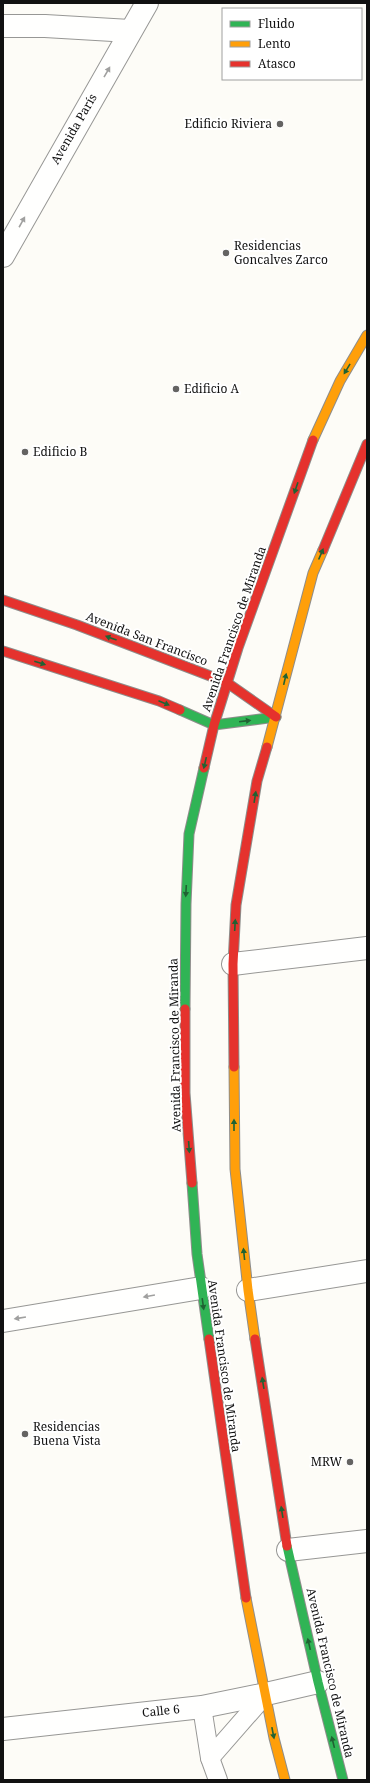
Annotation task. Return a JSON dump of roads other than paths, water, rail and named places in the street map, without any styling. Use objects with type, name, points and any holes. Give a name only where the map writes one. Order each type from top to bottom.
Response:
[{"type":"main road","name":"Avenida Francisco de Miranda","points":[[285,1780],[274,1738],[243,1582],[197,1254],[185,1093],[186,904],[189,834],[214,725],[226,682],[308,452],[340,381],[367,335]]},
{"type":"main road","name":"Avenida Francisco de Miranda","points":[[344,1780],[318,1682],[288,1550],[248,1290],[234,1169],[233,964],[236,905],[257,781],[276,717],[313,573],[367,444]]},
{"type":"main road","name":"Avenida San Francisco","points":[[3,600],[77,625],[226,682],[276,717]]},
{"type":"main road","points":[[3,651],[159,701],[214,725],[276,717]]},
{"type":"street","name":"Avenida París","points":[[3,256],[147,3]]},
{"type":"street","points":[[3,26],[45,26],[130,31]]},
{"type":"street","points":[[233,964],[367,948]]},
{"type":"street","points":[[248,1290],[367,1271]]},
{"type":"street","points":[[3,1321],[201,1288]]},
{"type":"street","points":[[288,1550],[367,1541]]},
{"type":"street","name":"Calle 6","points":[[3,1729],[202,1707],[318,1682]]},
{"type":"lane","points":[[210,1758],[266,1694]]},
{"type":"lane","points":[[202,1707],[210,1758],[218,1780]]},
{"type":"place","name":"Edificio Riviera","points":[[280,124]]},
{"type":"place","name":"Residencias Goncalves Zarco","points":[[226,253]]},
{"type":"place","name":"Edificio A","points":[[176,389]]},
{"type":"place","name":"Edificio B","points":[[25,452]]},
{"type":"place","name":"Residencias Buena Vista","points":[[25,1434]]},
{"type":"place","name":"MRW","points":[[350,1462]]}]
